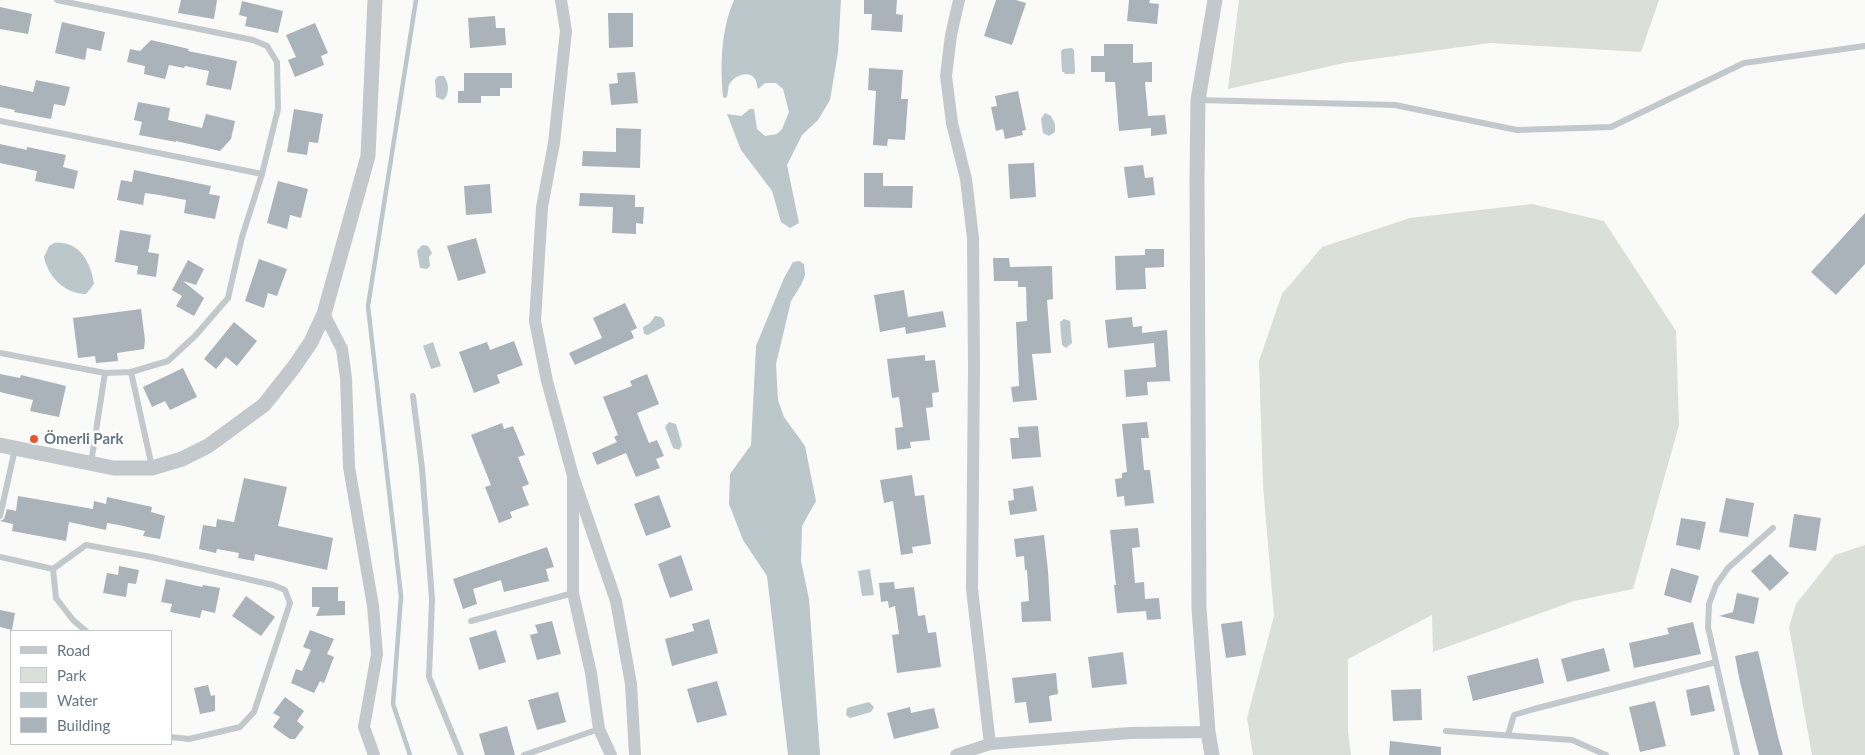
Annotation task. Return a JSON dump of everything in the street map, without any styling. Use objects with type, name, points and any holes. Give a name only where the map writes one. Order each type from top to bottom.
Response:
[{"type":"street","points":[[0,445],[114,468],[152,468],[182,459],[208,446],[264,405],[305,350],[324,314],[368,156],[375,0]]},
{"type":"street","points":[[561,0],[566,31],[554,143],[542,207],[535,321],[547,381],[573,476],[616,601],[631,684],[635,755]]},
{"type":"street","points":[[959,0],[951,35],[946,76],[952,124],[966,179],[973,238],[972,588],[991,747]]},
{"type":"street","points":[[1212,755],[1208,732],[1199,608],[1198,100],[1215,0]]},
{"type":"street","points":[[324,314],[342,349],[346,378],[349,467],[373,606],[377,654],[364,727],[374,755]]},
{"type":"street","points":[[573,476],[573,593],[591,673],[600,729],[611,755]]},
{"type":"street","points":[[956,755],[991,747],[1130,734],[1208,732]]},
{"type":"lane","points":[[0,353],[105,373],[131,372],[168,361],[195,336],[228,298],[242,238],[262,174],[278,109],[277,62],[267,46],[253,40],[57,0]]},
{"type":"lane","points":[[1198,100],[1395,106],[1517,130],[1611,126],[1744,63],[1865,46]]},
{"type":"lane","points":[[0,121],[262,174]]},
{"type":"lane","points":[[131,372],[152,468]]},
{"type":"lane","points":[[91,463],[105,373]]},
{"type":"lane","points":[[413,396],[422,468],[432,599],[429,677],[461,755]]},
{"type":"lane","points":[[0,516],[16,448]]},
{"type":"lane","points":[[1737,755],[1708,628],[1709,604],[1716,585],[1728,568],[1773,528]]},
{"type":"lane","points":[[0,557],[53,569],[86,545],[150,557],[273,585],[285,590],[290,603],[254,712],[240,728],[190,738],[172,737]]},
{"type":"lane","points":[[53,569],[56,598],[73,620],[85,630]]},
{"type":"lane","points":[[471,621],[573,593]]},
{"type":"lane","points":[[1508,735],[1514,715],[1534,708],[1716,662]]},
{"type":"lane","points":[[524,755],[600,729]]},
{"type":"lane","points":[[1446,730],[1572,740],[1606,755]]},
{"type":"green space","points":[[1239,0],[1659,0],[1641,52],[1490,43],[1344,63],[1228,89]]},
{"type":"green space","points":[[1532,204],[1604,221],[1676,331],[1679,425],[1633,589],[1574,601],[1433,652],[1432,615],[1348,659],[1348,732],[1351,755],[1253,755],[1247,718],[1274,616],[1263,485],[1259,361],[1282,294],[1322,247],[1410,218]]},
{"type":"green space","points":[[1865,545],[1865,755],[1812,755],[1789,627],[1796,604],[1835,555]]},
{"type":"water","points":[[734,0],[841,0],[838,52],[830,100],[818,120],[802,135],[787,165],[799,223],[790,228],[781,222],[772,191],[741,150],[727,114],[741,116],[750,109],[754,109],[757,129],[765,136],[777,134],[782,129],[789,112],[783,89],[776,83],[765,83],[758,89],[754,77],[747,74],[738,76],[731,81],[727,97],[723,97],[722,48],[726,23]]},
{"type":"water","points":[[1072,48],[1074,50],[1075,72],[1074,74],[1065,74],[1062,72],[1061,51]]},
{"type":"water","points":[[438,76],[444,76],[448,85],[447,95],[443,100],[436,97],[435,80]]},
{"type":"water","points":[[1045,113],[1051,116],[1055,124],[1055,132],[1049,136],[1043,133],[1041,119]]},
{"type":"water","points":[[54,243],[70,245],[77,249],[87,261],[94,284],[86,294],[65,288],[49,271],[44,257],[49,246]]},
{"type":"water","points":[[422,245],[428,246],[432,253],[429,257],[430,266],[427,269],[420,268],[417,251]]},
{"type":"water","points":[[799,261],[804,264],[805,275],[791,301],[776,364],[778,400],[784,417],[805,446],[816,501],[802,526],[801,561],[809,599],[820,755],[788,755],[767,576],[743,540],[729,504],[730,474],[751,445],[756,346],[784,278],[793,262]]},
{"type":"water","points":[[655,316],[661,317],[664,320],[665,326],[648,335],[644,334],[643,327],[650,323]]},
{"type":"water","points":[[1064,319],[1070,321],[1072,343],[1066,348],[1062,345],[1060,322]]},
{"type":"water","points":[[433,342],[441,366],[431,369],[423,346]]},
{"type":"water","points":[[669,422],[676,424],[682,445],[679,450],[673,448],[665,427]]},
{"type":"water","points":[[870,569],[874,595],[862,596],[858,571]]},
{"type":"water","points":[[869,702],[874,707],[871,712],[850,718],[846,715],[847,708]]},
{"type":"building","points":[[181,0],[217,0],[214,19],[178,13]]},
{"type":"building","points":[[864,0],[897,0],[896,14],[903,15],[902,32],[871,30],[872,14],[864,14]]},
{"type":"building","points":[[996,0],[1016,0],[1026,3],[1012,45],[984,36]]},
{"type":"building","points":[[1129,0],[1150,0],[1149,3],[1159,4],[1157,24],[1127,21]]},
{"type":"building","points":[[242,1],[283,11],[278,33],[245,26],[247,17],[239,15]]},
{"type":"building","points":[[0,7],[32,14],[28,34],[0,29]]},
{"type":"building","points":[[608,13],[633,13],[633,47],[609,48]]},
{"type":"building","points":[[495,16],[496,28],[505,28],[506,45],[470,48],[468,18]]},
{"type":"building","points":[[62,22],[105,32],[101,51],[87,48],[85,60],[55,53]]},
{"type":"building","points":[[315,23],[328,53],[321,56],[324,65],[295,77],[288,60],[296,57],[286,35]]},
{"type":"building","points":[[151,40],[189,49],[188,51],[237,61],[231,90],[206,85],[209,71],[169,65],[165,79],[144,74],[145,66],[127,62],[130,49],[140,51]]},
{"type":"building","points":[[1104,44],[1133,44],[1133,63],[1152,62],[1152,82],[1145,82],[1148,116],[1165,115],[1167,134],[1151,136],[1151,128],[1119,131],[1115,82],[1105,82],[1105,72],[1091,72],[1091,56],[1104,56]]},
{"type":"building","points":[[869,68],[903,70],[901,99],[908,99],[905,140],[888,139],[887,146],[873,145],[876,91],[868,90]]},
{"type":"building","points":[[635,72],[638,103],[611,105],[609,84],[618,83],[617,73]]},
{"type":"building","points":[[464,73],[512,73],[512,88],[500,88],[500,96],[481,96],[481,103],[458,103],[458,91],[464,91]]},
{"type":"building","points":[[36,80],[70,87],[65,106],[54,104],[51,119],[14,112],[15,110],[0,107],[0,85],[33,92]]},
{"type":"building","points":[[1018,91],[1026,130],[1022,131],[1023,135],[1005,139],[1003,129],[996,131],[991,107],[997,106],[995,96]]},
{"type":"building","points":[[138,102],[170,108],[168,120],[202,128],[206,114],[235,121],[231,139],[220,151],[139,135],[142,122],[134,120]]},
{"type":"building","points":[[294,109],[323,114],[318,143],[309,142],[307,155],[287,152]]},
{"type":"building","points":[[616,128],[641,129],[640,168],[582,166],[583,151],[616,152]]},
{"type":"building","points":[[0,144],[66,155],[63,167],[78,171],[74,189],[35,181],[37,171],[0,163]]},
{"type":"building","points":[[1034,163],[1036,197],[1010,199],[1008,164]]},
{"type":"building","points":[[1143,165],[1145,178],[1153,177],[1155,195],[1128,198],[1124,167]]},
{"type":"building","points":[[134,170],[211,186],[209,194],[220,196],[215,219],[184,213],[186,200],[145,193],[143,205],[117,200],[121,180],[132,182]]},
{"type":"building","points":[[864,173],[883,173],[883,186],[913,186],[912,208],[864,207]]},
{"type":"building","points":[[278,181],[308,189],[301,218],[290,215],[287,229],[267,223]]},
{"type":"building","points":[[490,184],[492,213],[466,215],[464,186]]},
{"type":"building","points":[[580,193],[635,195],[635,207],[644,207],[643,224],[636,223],[636,234],[612,233],[613,207],[579,206]]},
{"type":"building","points":[[1865,213],[1865,264],[1836,295],[1811,272]]},
{"type":"building","points":[[120,230],[151,235],[148,252],[159,254],[156,277],[137,274],[138,266],[115,262]]},
{"type":"building","points":[[476,238],[486,273],[458,281],[447,246]]},
{"type":"building","points":[[1145,249],[1164,249],[1164,267],[1145,268],[1146,289],[1116,290],[1115,256],[1145,255]]},
{"type":"building","points":[[993,258],[1009,258],[1010,267],[1052,266],[1053,299],[1047,300],[1051,353],[1032,354],[1037,400],[1013,402],[1011,387],[1019,386],[1016,322],[1027,321],[1026,287],[1018,287],[1018,281],[994,281]]},
{"type":"building","points":[[259,259],[287,269],[277,296],[268,293],[264,308],[245,301]]},
{"type":"building","points":[[188,260],[204,269],[196,285],[183,281],[204,298],[194,316],[176,306],[182,296],[172,290]]},
{"type":"building","points":[[904,290],[908,317],[943,311],[946,327],[906,334],[905,327],[880,332],[874,295]]},
{"type":"building","points":[[625,303],[637,328],[631,331],[634,338],[575,365],[569,353],[602,338],[593,318]]},
{"type":"building","points":[[141,309],[145,340],[144,349],[117,353],[118,361],[96,363],[95,356],[78,358],[73,318]]},
{"type":"building","points":[[1132,317],[1133,327],[1142,326],[1142,333],[1167,330],[1170,381],[1147,382],[1148,395],[1126,397],[1124,370],[1156,367],[1154,343],[1108,348],[1105,320]]},
{"type":"building","points":[[234,322],[257,341],[237,366],[226,357],[216,369],[204,359]]},
{"type":"building","points":[[514,341],[523,365],[497,375],[500,383],[474,393],[459,352],[487,342],[490,350]]},
{"type":"building","points":[[925,355],[925,361],[935,360],[939,392],[932,393],[933,407],[926,408],[930,440],[910,442],[911,448],[897,450],[895,428],[903,427],[899,397],[892,398],[887,359]]},
{"type":"building","points":[[183,368],[197,397],[170,410],[165,401],[152,407],[143,387]]},
{"type":"building","points":[[0,374],[20,378],[21,375],[66,386],[59,417],[30,411],[33,400],[0,392]]},
{"type":"building","points":[[647,374],[659,404],[637,413],[649,443],[657,440],[664,456],[656,459],[660,468],[636,477],[626,453],[597,465],[592,453],[617,442],[614,437],[618,435],[603,397],[632,386],[630,381]]},
{"type":"building","points":[[1147,422],[1149,438],[1141,438],[1144,470],[1150,470],[1154,503],[1125,506],[1124,496],[1117,497],[1115,479],[1122,478],[1122,473],[1127,472],[1122,424]]},
{"type":"building","points":[[502,423],[504,429],[513,426],[525,455],[518,457],[529,484],[522,487],[529,505],[510,512],[512,518],[499,523],[485,487],[491,485],[471,435]]},
{"type":"building","points":[[1038,426],[1041,457],[1012,459],[1010,438],[1019,438],[1018,427]]},
{"type":"building","points":[[912,475],[915,496],[924,495],[931,544],[912,547],[913,553],[901,555],[893,501],[884,503],[880,480]]},
{"type":"building","points":[[244,478],[287,487],[278,526],[333,538],[327,570],[255,554],[254,561],[238,558],[239,553],[217,549],[216,553],[199,549],[203,525],[216,527],[217,519],[234,522]]},
{"type":"building","points":[[1033,486],[1037,511],[1010,515],[1008,501],[1014,500],[1013,489]]},
{"type":"building","points":[[659,495],[671,527],[646,536],[634,504]]},
{"type":"building","points":[[18,496],[93,509],[94,501],[106,504],[107,497],[152,507],[151,512],[165,516],[160,539],[143,536],[145,531],[107,523],[106,530],[69,522],[66,541],[12,531],[13,524],[0,521],[4,519],[7,509],[16,511]]},
{"type":"building","points":[[1726,498],[1754,503],[1748,537],[1719,532]]},
{"type":"building","points":[[1794,514],[1821,518],[1816,551],[1789,547]]},
{"type":"building","points":[[1681,518],[1706,522],[1700,550],[1676,545]]},
{"type":"building","points":[[1138,528],[1140,547],[1132,548],[1135,583],[1144,582],[1145,599],[1159,598],[1161,619],[1147,620],[1146,611],[1117,613],[1110,530]]},
{"type":"building","points":[[1044,535],[1051,621],[1022,622],[1021,602],[1029,601],[1027,570],[1025,570],[1024,556],[1016,557],[1014,539]]},
{"type":"building","points":[[547,547],[554,567],[546,569],[549,581],[504,592],[501,580],[473,589],[477,604],[463,609],[453,579]]},
{"type":"building","points":[[1770,554],[1789,573],[1770,591],[1751,571]]},
{"type":"building","points":[[681,555],[693,590],[670,598],[658,564]]},
{"type":"building","points":[[119,566],[139,570],[136,584],[128,583],[126,597],[103,593],[107,573],[118,575]]},
{"type":"building","points":[[1671,568],[1699,576],[1691,603],[1664,595]]},
{"type":"building","points":[[166,579],[202,587],[203,585],[220,588],[215,613],[202,610],[200,618],[170,612],[172,604],[161,602]]},
{"type":"building","points":[[894,582],[895,589],[914,587],[918,616],[925,615],[928,633],[936,632],[941,667],[897,673],[892,635],[899,634],[895,606],[889,608],[888,601],[881,602],[879,583]]},
{"type":"building","points":[[312,587],[338,587],[338,601],[345,601],[345,615],[316,616],[320,607],[312,607]]},
{"type":"building","points":[[1737,593],[1759,598],[1754,624],[1719,616],[1733,612]]},
{"type":"building","points":[[246,596],[275,617],[261,636],[232,616]]},
{"type":"building","points":[[0,610],[15,613],[12,630],[0,627]]},
{"type":"building","points":[[709,619],[718,653],[672,666],[665,639],[694,631],[692,624]]},
{"type":"building","points":[[552,621],[561,654],[537,660],[530,635],[538,633],[535,625]]},
{"type":"building","points":[[1242,621],[1246,655],[1226,658],[1221,624]]},
{"type":"building","points":[[1693,622],[1701,654],[1634,668],[1629,643],[1669,634],[1667,628]]},
{"type":"building","points":[[310,630],[334,639],[327,654],[334,657],[324,683],[320,681],[314,693],[291,683],[296,669],[302,671],[311,650],[303,647]]},
{"type":"building","points":[[496,630],[506,662],[479,670],[469,638]]},
{"type":"building","points":[[1604,648],[1610,671],[1567,682],[1561,659]]},
{"type":"building","points":[[1758,651],[1783,755],[1759,755],[1740,682],[1735,656]]},
{"type":"building","points":[[1123,652],[1127,684],[1092,688],[1088,657]]},
{"type":"building","points":[[1538,658],[1544,683],[1473,701],[1467,676]]},
{"type":"building","points":[[1056,673],[1058,694],[1049,696],[1052,721],[1029,723],[1026,702],[1015,703],[1012,678]]},
{"type":"building","points":[[717,681],[727,715],[697,723],[687,689]]},
{"type":"building","points":[[208,685],[211,696],[215,695],[215,711],[200,714],[194,688]]},
{"type":"building","points":[[1709,685],[1715,711],[1691,716],[1686,690]]},
{"type":"building","points":[[1421,689],[1422,720],[1393,721],[1391,690]]},
{"type":"building","points":[[558,692],[566,722],[537,730],[528,700]]},
{"type":"building","points":[[285,697],[304,711],[297,721],[304,727],[295,739],[290,739],[273,727],[280,717],[273,713]]},
{"type":"building","points":[[1655,701],[1666,746],[1640,752],[1629,707]]},
{"type":"building","points":[[910,707],[911,713],[934,708],[939,728],[894,739],[887,713]]},
{"type":"building","points":[[507,726],[515,755],[485,755],[479,734]]},
{"type":"building","points":[[1390,741],[1441,747],[1441,755],[1389,755]]},
{"type":"waterway","points":[[410,755],[393,704],[401,596],[368,306],[416,0]]},
{"type":"place","name":"Ömerli Park","points":[[34,439]]}]
